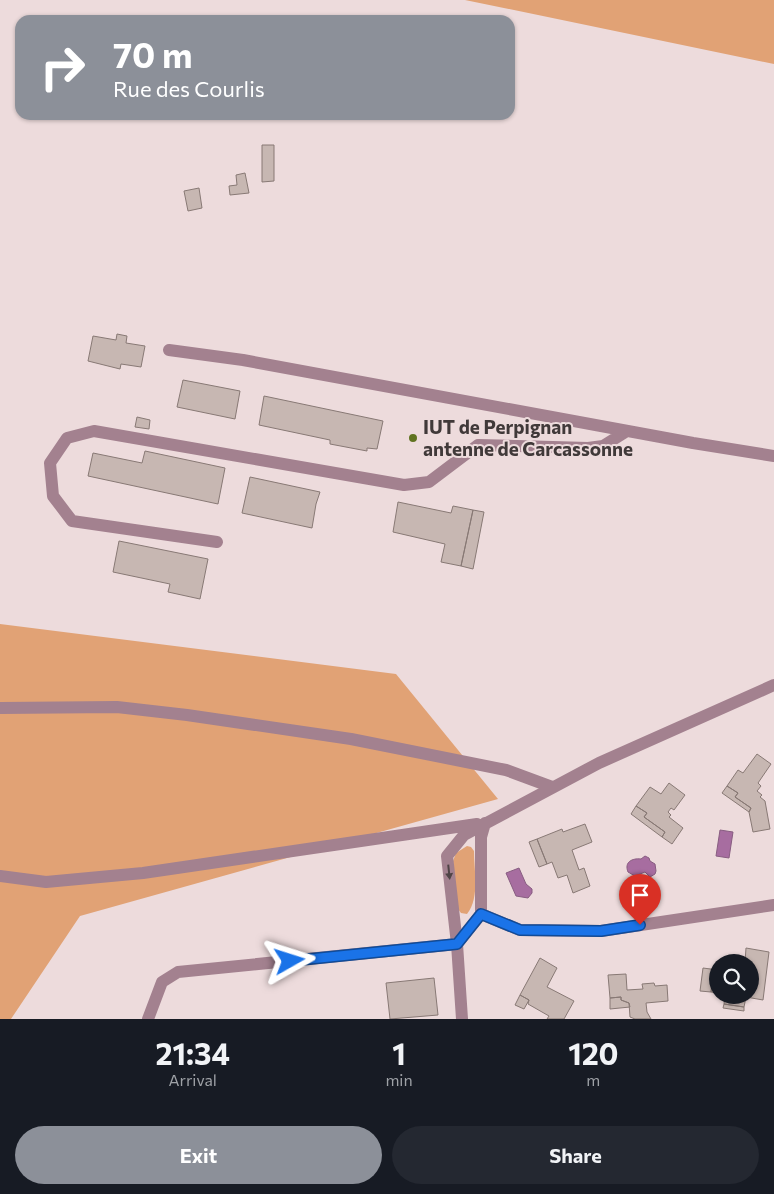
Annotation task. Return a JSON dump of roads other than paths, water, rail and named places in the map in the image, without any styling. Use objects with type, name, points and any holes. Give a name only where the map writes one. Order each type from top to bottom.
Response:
[{"type":"street","points":[[169,350],[243,360],[627,431],[774,456]]},
{"type":"street","points":[[217,542],[72,521],[53,496],[50,463],[67,438],[94,431],[404,485],[430,482],[478,445],[588,448],[603,446],[627,431]]},
{"type":"street","points":[[462,1019],[457,944],[447,856],[464,835],[599,763],[774,685]]},
{"type":"street","points":[[0,708],[117,707],[197,716],[351,739],[506,770],[552,787]]},
{"type":"street","points":[[0,876],[46,882],[143,873],[485,823]]},
{"type":"street","points":[[148,1019],[162,982],[178,972],[457,944],[481,914],[481,837],[485,823]]},
{"type":"street","points":[[481,914],[520,930],[601,931],[774,905]]},
{"type":"place","name":"IUT de Perpignan antenne de Carcassonne","points":[[413,438]]}]
